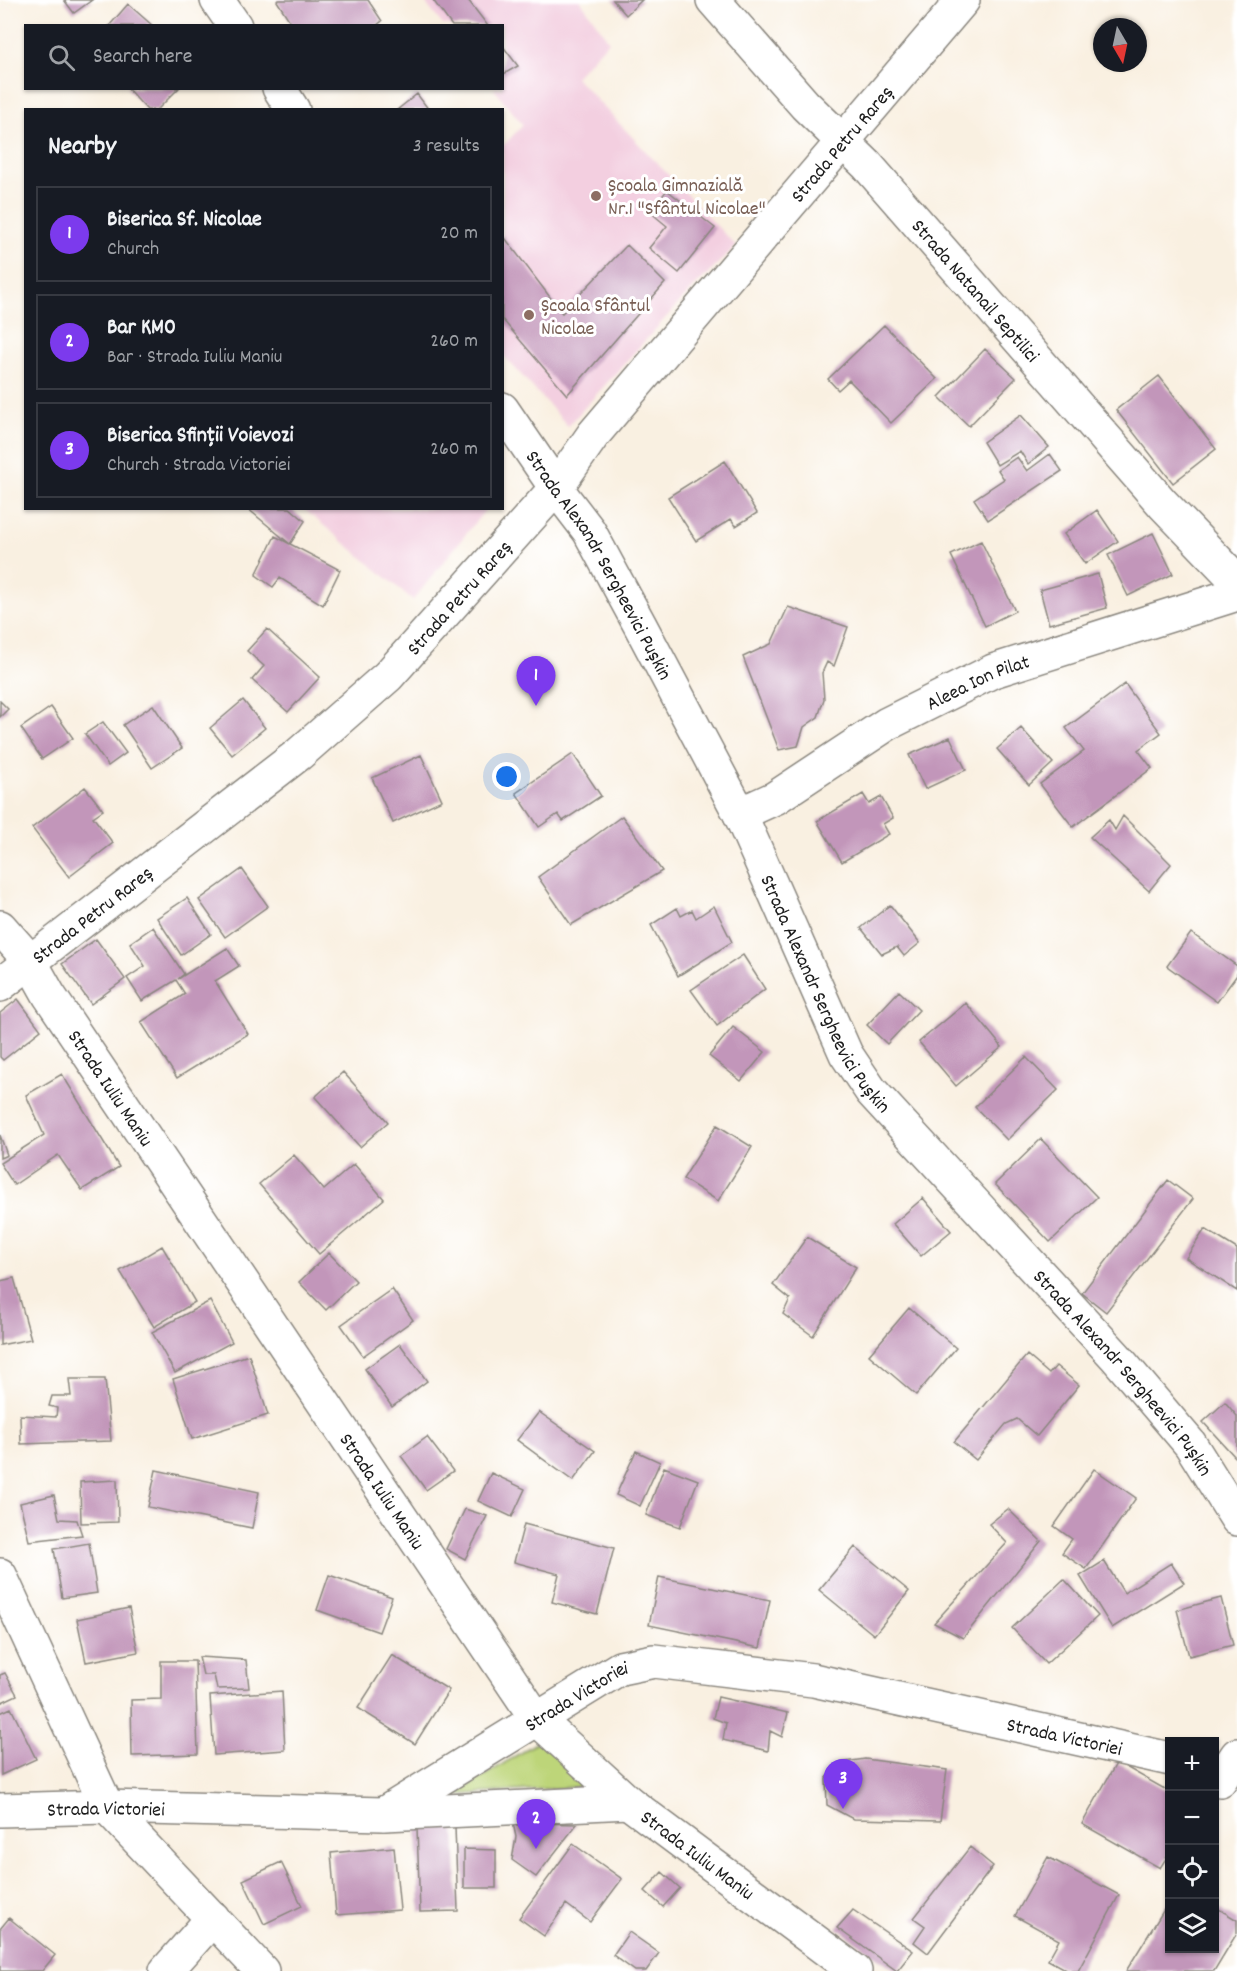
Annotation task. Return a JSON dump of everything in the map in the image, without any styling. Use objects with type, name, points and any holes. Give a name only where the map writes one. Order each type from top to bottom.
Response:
[{"type":"street","points":[[217,0],[234,24]]},
{"type":"street","name":"Strada Natanail Septilici","points":[[713,0],[805,105],[845,142],[1163,504],[1237,581]]},
{"type":"street","name":"Strada Petru Rareș","points":[[0,985],[344,717],[388,676],[556,488],[593,435],[845,142],[963,0]]},
{"type":"street","points":[[280,90],[292,108]]},
{"type":"street","name":"Strada Alexandr Sergheevici Pușkin","points":[[504,412],[556,488],[589,531],[740,814],[846,1054],[871,1091],[1116,1357],[1190,1444],[1237,1519]]},
{"type":"street","name":"Aleea Ion Pilat","points":[[740,814],[775,798],[887,724],[993,671],[1237,594]]},
{"type":"street","name":"Strada Iuliu Maniu","points":[[0,927],[30,961],[49,995],[536,1718],[628,1802],[855,1971]]},
{"type":"street","points":[[0,1575],[108,1807],[262,1971]]},
{"type":"street","name":"Strada Victoriei","points":[[0,1810],[108,1807],[383,1814],[620,1668],[654,1661],[813,1680],[1165,1758]]},
{"type":"street","points":[[383,1814],[628,1802]]},
{"type":"street","points":[[166,1971],[213,1918]]},
{"type":"shaded area","name":"Școala Gimnazială Nr.1 \"Sfântul Nicolae\"","points":[[423,0],[580,0],[609,41],[575,77],[736,246],[689,292],[568,426],[504,356],[504,145],[523,125],[495,90],[504,90],[504,24],[442,24]]},
{"type":"shaded area","points":[[305,510],[485,510],[413,600]]},
{"type":"green space","points":[[539,1741],[592,1786],[454,1795]]},
{"type":"building","points":[[64,0],[92,0],[74,13]]},
{"type":"building","points":[[368,0],[382,21],[378,24],[292,24],[277,1]]},
{"type":"building","points":[[433,0],[468,0],[486,24],[451,24]]},
{"type":"building","points":[[613,0],[642,0],[626,15]]},
{"type":"building","points":[[128,4],[151,24],[111,24]]},
{"type":"building","points":[[504,48],[518,66],[504,74]]},
{"type":"building","points":[[129,90],[177,90],[159,108],[145,108]]},
{"type":"building","points":[[417,94],[428,108],[400,108]]},
{"type":"building","points":[[667,190],[715,228],[679,273],[649,248],[667,226],[650,212]]},
{"type":"building","points":[[504,237],[562,313],[627,245],[665,283],[567,395],[504,321]]},
{"type":"building","points":[[884,325],[937,379],[891,423],[849,380],[838,390],[828,379]]},
{"type":"building","points":[[985,349],[1016,378],[969,426],[939,397]]},
{"type":"building","points":[[1159,376],[1216,449],[1173,483],[1116,410]]},
{"type":"building","points":[[1021,415],[1049,447],[1028,464],[1020,451],[997,465],[983,442]]},
{"type":"building","points":[[1050,454],[1062,471],[988,520],[974,499],[1004,479],[998,470],[1017,457],[1027,471]]},
{"type":"building","points":[[725,461],[757,513],[736,526],[731,519],[696,541],[668,497]]},
{"type":"building","points":[[249,510],[292,510],[305,521],[290,544]]},
{"type":"building","points":[[1097,510],[1118,541],[1085,564],[1064,534]]},
{"type":"building","points":[[1153,533],[1173,574],[1128,596],[1108,555]]},
{"type":"building","points":[[275,536],[340,570],[323,605],[280,578],[273,587],[256,575]]},
{"type":"building","points":[[981,541],[1015,611],[985,626],[951,555]]},
{"type":"building","points":[[1098,574],[1107,608],[1049,624],[1040,590]]},
{"type":"building","points":[[788,607],[848,627],[834,666],[827,662],[822,673],[824,699],[818,717],[804,727],[798,746],[779,750],[743,657],[771,644]]},
{"type":"building","points":[[267,629],[320,677],[288,712],[252,680],[264,666],[247,651]]},
{"type":"building","points":[[1125,684],[1161,733],[1138,750],[1152,768],[1073,827],[1040,784],[1084,751],[1066,728]]},
{"type":"building","points":[[243,700],[265,728],[232,755],[210,728]]},
{"type":"building","points":[[0,701],[8,709],[0,717]]},
{"type":"building","points":[[153,705],[182,748],[152,768],[123,725]]},
{"type":"building","points":[[51,707],[73,738],[42,759],[21,728]]},
{"type":"building","points":[[103,722],[126,753],[108,766],[85,734]]},
{"type":"building","points":[[1021,728],[1053,763],[1029,785],[997,749]]},
{"type":"building","points":[[950,737],[966,770],[925,789],[909,755]]},
{"type":"building","points":[[573,754],[601,796],[563,821],[558,814],[539,827],[516,793]]},
{"type":"building","points":[[421,755],[442,800],[393,823],[372,778]]},
{"type":"building","points":[[85,787],[103,810],[93,817],[113,843],[69,877],[32,828]]},
{"type":"building","points":[[863,794],[869,804],[881,797],[893,818],[883,824],[889,834],[842,862],[817,821]]},
{"type":"building","points":[[622,816],[662,871],[571,925],[538,877]]},
{"type":"building","points":[[1123,816],[1171,864],[1149,891],[1090,837],[1109,820],[1115,830]]},
{"type":"building","points":[[242,869],[268,906],[225,937],[199,900]]},
{"type":"building","points":[[187,898],[211,934],[181,955],[157,918]]},
{"type":"building","points":[[890,905],[920,943],[904,956],[897,947],[882,954],[861,928]]},
{"type":"building","points":[[714,906],[732,942],[678,976],[651,925],[677,908],[681,916],[692,910],[696,918]]},
{"type":"building","points":[[153,927],[184,974],[178,979],[227,948],[239,966],[215,981],[248,1034],[177,1078],[141,1022],[185,994],[176,980],[142,1001],[127,978],[145,966],[130,943]]},
{"type":"building","points":[[1191,933],[1237,966],[1237,975],[1217,1002],[1167,966]]},
{"type":"building","points":[[96,939],[125,979],[91,1004],[62,964]]},
{"type":"building","points":[[743,955],[765,989],[717,1026],[691,990]]},
{"type":"building","points":[[899,991],[919,1010],[887,1044],[867,1025]]},
{"type":"building","points":[[18,999],[41,1030],[3,1060],[0,1057],[0,1013]]},
{"type":"building","points":[[966,1003],[1002,1047],[956,1086],[919,1042]]},
{"type":"building","points":[[733,1027],[765,1052],[741,1081],[709,1056]]},
{"type":"building","points":[[1026,1057],[1058,1090],[1007,1140],[975,1107]]},
{"type":"building","points":[[343,1072],[388,1122],[360,1147],[315,1097]]},
{"type":"building","points":[[62,1074],[119,1167],[82,1190],[58,1155],[14,1185],[0,1163],[44,1135],[26,1095]]},
{"type":"building","points":[[717,1125],[752,1147],[718,1201],[683,1179]]},
{"type":"building","points":[[0,1135],[7,1155],[0,1158]]},
{"type":"building","points":[[1041,1139],[1097,1197],[1050,1242],[995,1184]]},
{"type":"building","points":[[294,1155],[324,1190],[354,1164],[384,1199],[319,1254],[259,1184]]},
{"type":"building","points":[[1168,1180],[1193,1199],[1106,1312],[1082,1293]]},
{"type":"building","points":[[923,1198],[951,1231],[921,1256],[893,1224]]},
{"type":"building","points":[[1205,1229],[1237,1249],[1237,1291],[1186,1258]]},
{"type":"building","points":[[807,1237],[856,1267],[813,1336],[783,1314],[790,1299],[773,1285]]},
{"type":"building","points":[[162,1246],[195,1302],[154,1327],[120,1271]]},
{"type":"building","points":[[329,1253],[356,1281],[326,1310],[299,1282]]},
{"type":"building","points":[[14,1278],[31,1339],[0,1345],[0,1281]]},
{"type":"building","points":[[392,1289],[413,1320],[363,1356],[341,1325]]},
{"type":"building","points":[[210,1301],[232,1342],[175,1373],[152,1332]]},
{"type":"building","points":[[909,1308],[956,1348],[916,1395],[869,1355]]},
{"type":"building","points":[[400,1344],[427,1381],[392,1407],[365,1369]]},
{"type":"building","points":[[249,1355],[268,1415],[192,1439],[173,1379]]},
{"type":"building","points":[[1027,1355],[1049,1374],[1056,1366],[1079,1385],[1037,1436],[1017,1419],[1006,1424],[976,1460],[954,1442]]},
{"type":"building","points":[[69,1379],[105,1379],[111,1441],[21,1444],[20,1415],[56,1417],[57,1408],[49,1406],[52,1396],[71,1396]]},
{"type":"building","points":[[1225,1402],[1237,1416],[1237,1459],[1203,1422]]},
{"type":"building","points":[[539,1412],[595,1451],[573,1481],[517,1440]]},
{"type":"building","points":[[427,1437],[453,1471],[426,1490],[401,1456]]},
{"type":"building","points":[[636,1451],[660,1462],[640,1506],[616,1495]]},
{"type":"building","points":[[664,1467],[698,1480],[680,1527],[646,1515]]},
{"type":"building","points":[[1094,1469],[1136,1498],[1086,1569],[1062,1553],[1072,1539],[1054,1526]]},
{"type":"building","points":[[156,1470],[259,1492],[252,1528],[148,1507]]},
{"type":"building","points":[[491,1473],[525,1489],[512,1517],[478,1501]]},
{"type":"building","points":[[117,1480],[118,1522],[81,1523],[80,1482]]},
{"type":"building","points":[[54,1495],[59,1519],[77,1520],[82,1535],[29,1541],[20,1503]]},
{"type":"building","points":[[465,1509],[487,1516],[465,1559],[446,1549]]},
{"type":"building","points":[[1008,1509],[1041,1541],[963,1638],[934,1623],[1007,1543],[989,1524]]},
{"type":"building","points":[[524,1524],[614,1548],[597,1614],[552,1602],[559,1574],[514,1562]]},
{"type":"building","points":[[89,1543],[97,1593],[62,1598],[54,1549]]},
{"type":"building","points":[[855,1547],[909,1591],[874,1635],[819,1590]]},
{"type":"building","points":[[1104,1561],[1124,1593],[1171,1563],[1184,1583],[1112,1628],[1080,1576]]},
{"type":"building","points":[[329,1575],[392,1597],[379,1632],[317,1610]]},
{"type":"building","points":[[659,1577],[770,1600],[760,1648],[649,1625]]},
{"type":"building","points":[[1064,1579],[1098,1616],[1046,1664],[1012,1628]]},
{"type":"building","points":[[1221,1598],[1233,1645],[1189,1656],[1177,1610]]},
{"type":"building","points":[[129,1608],[138,1652],[86,1662],[77,1619]]},
{"type":"building","points":[[392,1655],[449,1690],[415,1744],[358,1708]]},
{"type":"building","points":[[199,1657],[246,1660],[249,1688],[217,1689],[214,1675],[203,1675]]},
{"type":"building","points":[[161,1661],[195,1661],[198,1754],[132,1756],[131,1700],[161,1699]]},
{"type":"building","points":[[5,1673],[17,1695],[0,1703],[0,1675]]},
{"type":"building","points":[[282,1691],[285,1750],[214,1755],[210,1696]]},
{"type":"building","points":[[718,1697],[788,1713],[782,1737],[770,1731],[768,1751],[723,1740],[726,1723],[713,1718]]},
{"type":"building","points":[[11,1708],[36,1759],[1,1775],[0,1713]]},
{"type":"building","points":[[865,1759],[947,1770],[940,1821],[853,1819],[827,1805],[826,1779],[839,1763]]},
{"type":"building","points":[[1117,1762],[1165,1789],[1165,1860],[1160,1868],[1082,1824]]},
{"type":"building","points":[[513,1823],[577,1824],[536,1877],[512,1860],[516,1837]]},
{"type":"building","points":[[455,1827],[458,1911],[420,1912],[417,1828]]},
{"type":"building","points":[[573,1844],[622,1879],[590,1922],[566,1904],[544,1936],[519,1918]]},
{"type":"building","points":[[394,1847],[400,1910],[336,1915],[331,1853]]},
{"type":"building","points":[[970,1847],[993,1866],[928,1953],[914,1942],[925,1926],[914,1918]]},
{"type":"building","points":[[464,1849],[496,1850],[496,1888],[464,1888]]},
{"type":"building","points":[[1048,1857],[1119,1895],[1078,1971],[1068,1971],[1048,1960],[1059,1940],[1015,1916]]},
{"type":"building","points":[[281,1862],[302,1906],[264,1924],[243,1880]]},
{"type":"building","points":[[662,1872],[680,1888],[663,1907],[645,1891]]},
{"type":"building","points":[[1165,1908],[1165,1953],[1219,1953],[1219,1909],[1237,1920],[1237,1933],[1214,1971],[1126,1971]]},
{"type":"building","points":[[853,1910],[913,1951],[897,1971],[837,1928]]},
{"type":"building","points":[[9,1918],[55,1955],[42,1971],[0,1971],[0,1929]]},
{"type":"building","points":[[629,1932],[659,1953],[646,1971],[635,1971],[613,1955]]},
{"type":"place","name":"Școala Gimnazială Nr.1 \"Sfântul Nicolae\"","points":[[596,196]]},
{"type":"place","name":"Școala Sfântul Nicolae","points":[[529,315]]},
{"type":"place","name":"Biserica Sf. Nicolae","points":[[536,706]]},
{"type":"place","name":"Biserica Sfinții Voievozi","points":[[843,1809]]},
{"type":"place","name":"Bar KM0","points":[[536,1849]]}]
